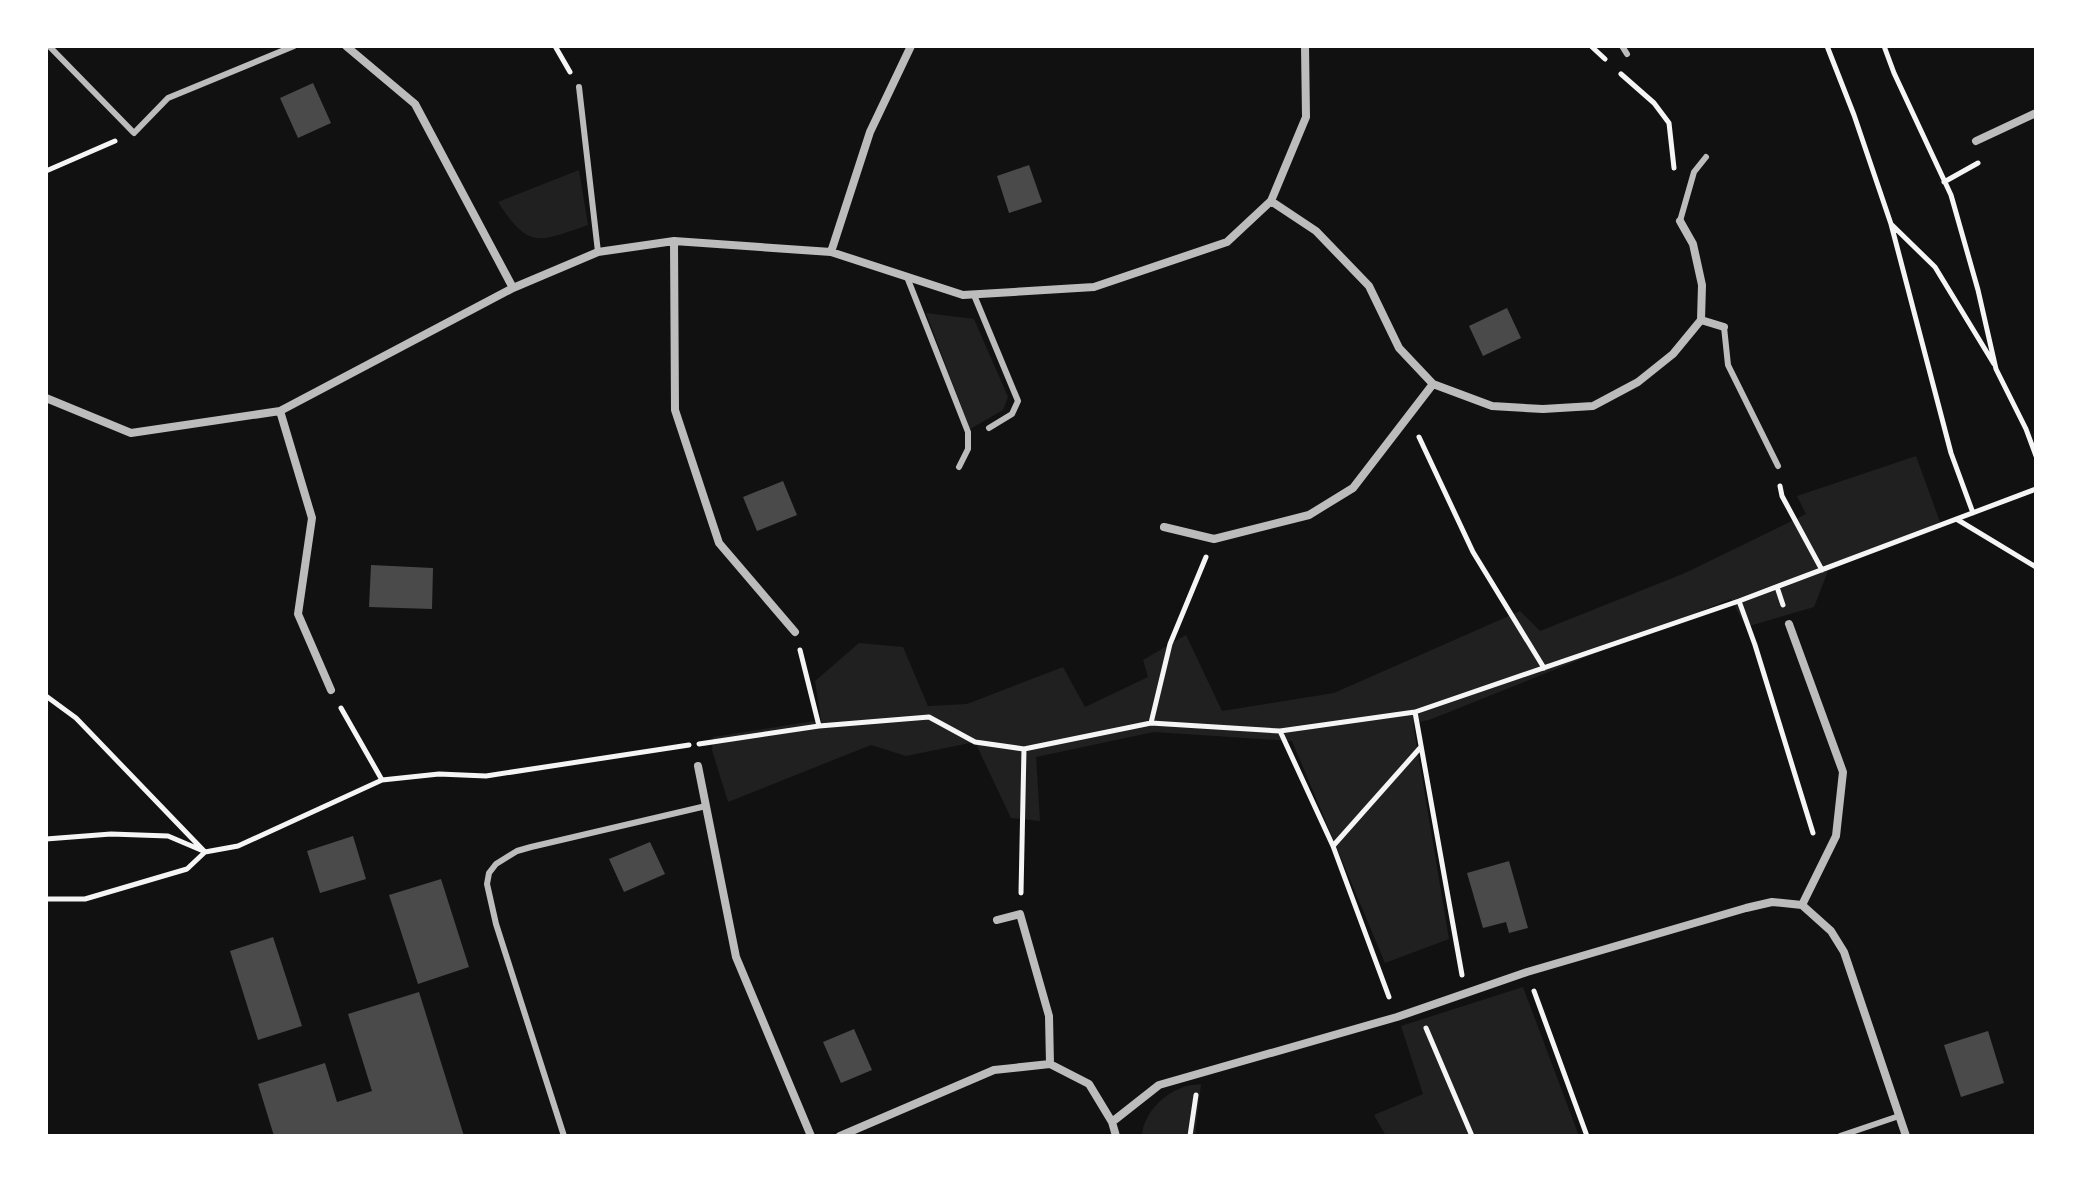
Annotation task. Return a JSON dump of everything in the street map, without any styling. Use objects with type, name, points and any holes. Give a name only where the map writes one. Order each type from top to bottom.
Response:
[{"type":"street","points":[[346,46],[415,104],[513,288]]},
{"type":"street","points":[[831,252],[870,132],[911,46]]},
{"type":"street","points":[[46,398],[131,433],[280,411],[513,288],[598,252],[674,241],[831,252],[963,295],[1094,287],[1227,242],[1271,201],[1306,117],[1305,46]]},
{"type":"street","points":[[1976,141],[2036,113]]},
{"type":"street","points":[[1271,201],[1316,231],[1369,286],[1399,348],[1433,384],[1492,406],[1543,409],[1593,406],[1638,382],[1673,354],[1701,320],[1702,285],[1693,244],[1680,221]]},
{"type":"street","points":[[674,241],[675,410],[719,543],[795,632]]},
{"type":"street","points":[[1701,320],[1724,327]]},
{"type":"street","points":[[1164,527],[1214,539],[1309,515],[1353,488],[1433,384]]},
{"type":"street","points":[[280,411],[312,518],[298,614],[331,690]]},
{"type":"street","points":[[1789,624],[1843,772],[1836,836],[1802,905]]},
{"type":"street","points":[[698,766],[736,957],[811,1136]]},
{"type":"street","points":[[1112,1122],[1159,1085],[1397,1017],[1527,972],[1772,902],[1802,905],[1831,931],[1844,952],[1906,1136]]},
{"type":"street","points":[[997,920],[1020,914],[1049,1016],[1050,1064]]},
{"type":"street","points":[[840,1136],[994,1070],[1050,1064],[1089,1084],[1112,1122],[1116,1136]]},
{"type":"lane","points":[[49,46],[134,133],[168,98],[294,46]]},
{"type":"lane","points":[[1622,46],[1627,54]]},
{"type":"lane","points":[[579,87],[598,252]]},
{"type":"lane","points":[[1680,221],[1694,172],[1706,157]]},
{"type":"lane","points":[[907,277],[968,432],[968,449],[959,467]]},
{"type":"lane","points":[[974,295],[1018,401],[1012,414],[989,428]]},
{"type":"lane","points":[[1724,327],[1728,365],[1778,466]]},
{"type":"lane","points":[[564,1136],[496,924],[487,884],[489,873],[505,858],[531,847],[706,806]]},
{"type":"lane","points":[[1840,1136],[1899,1116]]},
{"type":"path","points":[[555,46],[579,87]]},
{"type":"path","points":[[1591,46],[1654,103],[1669,123],[1675,179]]},
{"type":"path","points":[[1827,46],[1891,224],[1951,453],[1973,513]]},
{"type":"path","points":[[1884,46],[1951,195],[1996,369]]},
{"type":"path","points":[[46,171],[134,133]]},
{"type":"path","points":[[1891,224],[1935,267],[1996,369],[2036,456]]},
{"type":"path","points":[[1402,423],[1419,437],[1473,552],[1544,668]]},
{"type":"path","points":[[1778,466],[1782,496],[1822,570]]},
{"type":"path","points":[[46,899],[85,899],[187,869],[205,852],[238,846],[382,780],[439,774],[486,776],[819,726],[929,717],[975,742],[1024,749],[1151,723],[1280,731],[1415,712],[1739,601],[2036,489]]},
{"type":"path","points":[[1957,519],[2036,567]]},
{"type":"path","points":[[1151,723],[1170,644],[1214,539]]},
{"type":"path","points":[[1739,601],[1823,863]]},
{"type":"path","points":[[795,632],[819,726]]},
{"type":"path","points":[[331,690],[382,780]]},
{"type":"path","points":[[46,696],[76,718],[205,852]]},
{"type":"path","points":[[1415,712],[1465,992]]},
{"type":"path","points":[[1280,731],[1333,846],[1397,1017]]},
{"type":"path","points":[[1333,846],[1421,747]]},
{"type":"path","points":[[1020,914],[1024,749]]},
{"type":"path","points":[[46,839],[111,834],[168,836],[205,852]]},
{"type":"path","points":[[1527,972],[1587,1136]]},
{"type":"path","points":[[1417,1009],[1472,1136]]},
{"type":"path","points":[[1190,1136],[1198,1074]]},
{"type":"shaded area","points":[[579,170],[588,225],[546,238],[536,238],[518,228],[498,202]]},
{"type":"shaded area","points":[[926,313],[974,319],[1008,397],[1003,410],[970,429]]},
{"type":"shaded area","points":[[1916,456],[1940,522],[1828,571],[1814,607],[1746,627],[1731,599],[1429,720],[1413,723],[1449,939],[1385,963],[1292,741],[1154,732],[1036,757],[1040,821],[1011,818],[975,742],[906,756],[871,745],[728,802],[712,750],[713,737],[821,720],[815,681],[859,643],[903,647],[928,706],[967,704],[1063,667],[1085,707],[1148,677],[1143,660],[1186,635],[1222,711],[1334,693],[1520,611],[1540,631],[1685,573],[1806,514],[1797,496]]},
{"type":"shaded area","points":[[1523,987],[1579,1136],[1386,1136],[1374,1115],[1423,1094],[1401,1026]]},
{"type":"shaded area","points":[[1201,1084],[1195,1136],[1142,1136],[1150,1113],[1161,1101],[1183,1087]]},
{"type":"building","points":[[313,83],[331,123],[298,138],[280,98]]},
{"type":"building","points":[[1029,165],[1042,202],[1009,213],[997,176]]},
{"type":"building","points":[[1507,308],[1521,338],[1483,356],[1469,326]]},
{"type":"building","points":[[783,481],[797,515],[757,531],[743,497]]},
{"type":"building","points":[[371,565],[433,568],[432,609],[369,607]]},
{"type":"building","points":[[353,836],[366,879],[320,893],[307,851]]},
{"type":"building","points":[[650,842],[665,874],[624,892],[609,859]]},
{"type":"building","points":[[1509,861],[1528,928],[1509,933],[1506,922],[1483,928],[1467,873]]},
{"type":"building","points":[[441,879],[469,967],[418,984],[389,895]]},
{"type":"building","points":[[273,937],[302,1026],[258,1040],[230,951]]},
{"type":"building","points":[[419,992],[464,1136],[274,1136],[258,1084],[325,1063],[337,1102],[372,1091],[348,1014]]},
{"type":"building","points":[[854,1029],[872,1070],[841,1083],[823,1042]]},
{"type":"building","points":[[1988,1031],[2004,1083],[1961,1097],[1944,1045]]}]
